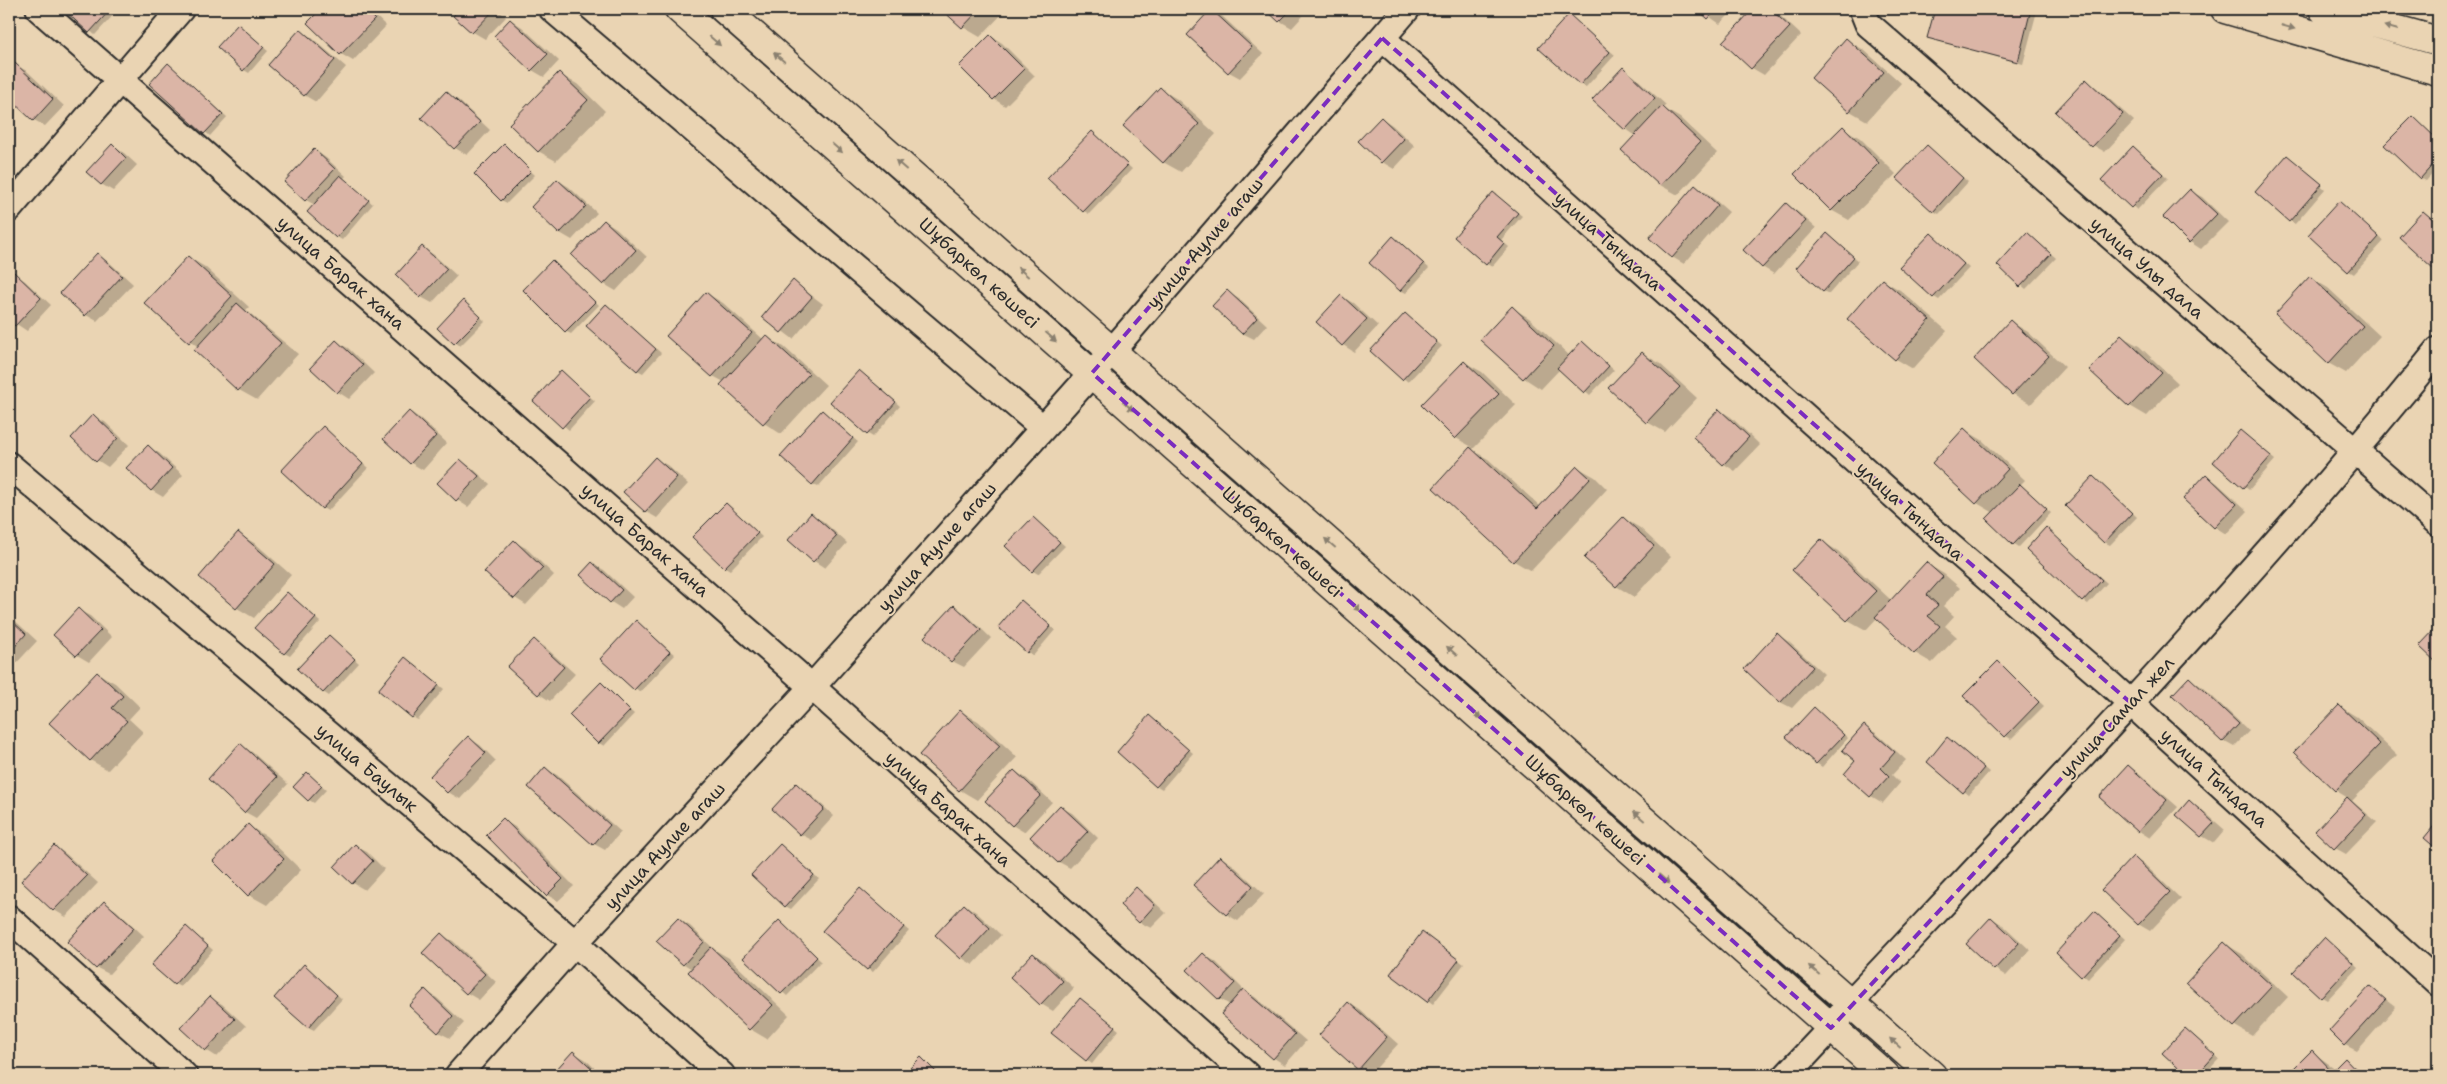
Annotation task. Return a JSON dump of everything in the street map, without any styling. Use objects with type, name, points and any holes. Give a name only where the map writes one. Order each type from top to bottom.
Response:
[{"type":"street","name":"улица Барак хана","points":[[39,9],[812,687],[1247,1075]]},
{"type":"street","points":[[9,209],[181,9]]},
{"type":"street","points":[[552,9],[1043,428]]},
{"type":"street","name":"Шұбаркөл көшесі","points":[[679,9],[1885,1075]]},
{"type":"street","name":"Шұбаркөл көшесі","points":[[724,9],[1850,1003]]},
{"type":"street","name":"улица Аулие агаш","points":[[458,1075],[575,943],[812,687],[1112,351],[1407,9]]},
{"type":"street","name":"улица Улы дала","points":[[1862,9],[1868,24],[2438,524]]},
{"type":"street","points":[[2225,9],[2438,71]]},
{"type":"street","points":[[2323,9],[2438,41]]},
{"type":"street","name":"улица Тындала","points":[[1382,38],[1949,546],[2131,703],[2438,983]]},
{"type":"street","name":"улица Самал жел","points":[[1788,1075],[1831,1028],[1850,1003],[2131,703],[2356,452],[2438,350]]},
{"type":"street","name":"улица Баулык","points":[[9,465],[575,943],[722,1075]]},
{"type":"street","points":[[9,918],[184,1075]]},
{"type":"street","points":[[1850,1003],[1932,1075]]},
{"type":"highlighted area","points":[[1382,38],[1949,545],[2131,703],[1831,1028],[1092,373]]},
{"type":"building","points":[[63,9],[111,9],[89,33]]},
{"type":"building","points":[[321,9],[365,9],[375,19],[340,55],[307,23]]},
{"type":"building","points":[[460,9],[495,9],[472,33],[453,16]]},
{"type":"building","points":[[941,9],[980,9],[962,28]]},
{"type":"building","points":[[1211,9],[1252,47],[1228,73],[1187,35]]},
{"type":"building","points":[[1265,9],[1292,9],[1279,22]]},
{"type":"building","points":[[1697,9],[1717,9],[1708,19]]},
{"type":"building","points":[[1753,9],[1770,9],[1790,27],[1751,69],[1722,42]]},
{"type":"building","points":[[1935,9],[2031,9],[2018,62],[1927,38]]},
{"type":"building","points":[[1569,14],[1610,52],[1580,85],[1538,48]]},
{"type":"building","points":[[510,19],[548,54],[531,71],[494,36]]},
{"type":"building","points":[[238,24],[264,47],[243,71],[217,47]]},
{"type":"building","points":[[300,29],[335,60],[304,96],[268,65]]},
{"type":"building","points":[[990,35],[1024,69],[993,100],[959,66]]},
{"type":"building","points":[[1846,38],[1884,72],[1849,112],[1811,78]]},
{"type":"building","points":[[15,63],[53,99],[33,121],[9,98],[9,70]]},
{"type":"building","points":[[168,63],[223,114],[204,134],[149,84]]},
{"type":"building","points":[[1623,67],[1655,98],[1625,130],[1592,100]]},
{"type":"building","points":[[559,72],[588,100],[538,152],[509,124]]},
{"type":"building","points":[[2086,79],[2123,114],[2092,147],[2055,112]]},
{"type":"building","points":[[1160,87],[1199,124],[1163,163],[1123,126]]},
{"type":"building","points":[[446,91],[480,122],[454,149],[421,118]]},
{"type":"building","points":[[1662,106],[1700,142],[1660,186],[1621,150]]},
{"type":"building","points":[[2413,116],[2438,140],[2438,159],[2420,179],[2384,145]]},
{"type":"building","points":[[1381,117],[1404,139],[1381,163],[1358,141]]},
{"type":"building","points":[[1843,126],[1879,163],[1831,211],[1794,174]]},
{"type":"building","points":[[1092,131],[1128,165],[1083,212],[1047,178]]},
{"type":"building","points":[[112,144],[126,158],[101,185],[86,172]]},
{"type":"building","points":[[504,144],[531,171],[501,201],[474,174]]},
{"type":"building","points":[[1927,145],[1963,178],[1933,212],[1896,178]]},
{"type":"building","points":[[2133,146],[2163,174],[2131,208],[2101,180]]},
{"type":"building","points":[[314,149],[335,169],[305,201],[284,182]]},
{"type":"building","points":[[2287,155],[2322,184],[2289,222],[2255,192]]},
{"type":"building","points":[[340,175],[369,200],[336,238],[307,212]]},
{"type":"building","points":[[557,179],[586,206],[559,234],[531,207]]},
{"type":"building","points":[[1695,185],[1718,205],[1672,258],[1649,238]]},
{"type":"building","points":[[2190,189],[2217,214],[2189,243],[2163,217]]},
{"type":"building","points":[[1493,192],[1518,213],[1497,237],[1504,243],[1486,265],[1454,237]]},
{"type":"building","points":[[2339,201],[2379,237],[2348,272],[2308,235]]},
{"type":"building","points":[[1786,203],[1806,221],[1762,268],[1743,250]]},
{"type":"building","points":[[2423,211],[2438,224],[2438,267],[2435,270],[2399,237]]},
{"type":"building","points":[[604,220],[636,250],[603,285],[571,255]]},
{"type":"building","points":[[2027,232],[2051,254],[2020,287],[1997,265]]},
{"type":"building","points":[[1827,233],[1854,257],[1823,292],[1796,268]]},
{"type":"building","points":[[1931,233],[1964,264],[1933,298],[1899,267]]},
{"type":"building","points":[[1393,236],[1424,264],[1400,291],[1369,263]]},
{"type":"building","points":[[422,246],[447,269],[420,298],[396,275]]},
{"type":"building","points":[[97,253],[122,276],[85,316],[60,293]]},
{"type":"building","points":[[188,256],[232,296],[189,343],[144,303]]},
{"type":"building","points":[[552,260],[595,302],[565,332],[523,290]]},
{"type":"building","points":[[14,272],[41,298],[15,326],[9,320],[9,278]]},
{"type":"building","points":[[2310,276],[2363,326],[2328,364],[2275,314]]},
{"type":"building","points":[[1882,279],[1930,320],[1895,360],[1847,319]]},
{"type":"building","points":[[793,280],[812,297],[781,333],[762,317]]},
{"type":"building","points":[[1227,290],[1257,318],[1242,334],[1212,306]]},
{"type":"building","points":[[706,292],[752,333],[712,377],[666,336]]},
{"type":"building","points":[[1341,295],[1367,319],[1342,346],[1316,322]]},
{"type":"building","points":[[463,300],[481,317],[454,344],[437,328]]},
{"type":"building","points":[[237,303],[281,343],[238,391],[194,350]]},
{"type":"building","points":[[606,304],[656,349],[637,371],[586,326]]},
{"type":"building","points":[[1512,306],[1554,346],[1523,379],[1480,340]]},
{"type":"building","points":[[1405,313],[1437,342],[1402,380],[1370,351]]},
{"type":"building","points":[[2010,320],[2049,356],[2012,395],[1974,359]]},
{"type":"building","points":[[766,335],[809,374],[763,424],[720,385]]},
{"type":"building","points":[[2121,335],[2162,373],[2129,407],[2089,370]]},
{"type":"building","points":[[336,340],[363,365],[337,393],[310,368]]},
{"type":"building","points":[[1582,341],[1609,366],[1584,393],[1557,368]]},
{"type":"building","points":[[1642,352],[1680,387],[1646,423],[1608,388]]},
{"type":"building","points":[[1464,361],[1499,394],[1455,439],[1421,405]]},
{"type":"building","points":[[561,370],[590,397],[562,428],[533,401]]},
{"type":"building","points":[[859,370],[896,402],[867,435],[830,402]]},
{"type":"building","points":[[1719,409],[1749,437],[1723,465],[1693,437]]},
{"type":"building","points":[[822,410],[853,438],[812,485],[780,456]]},
{"type":"building","points":[[409,411],[436,436],[410,464],[383,439]]},
{"type":"building","points":[[93,414],[118,438],[96,462],[71,438]]},
{"type":"building","points":[[323,426],[363,464],[322,509],[281,471]]},
{"type":"building","points":[[1964,428],[2008,469],[1976,504],[1932,463]]},
{"type":"building","points":[[2240,430],[2271,456],[2243,488],[2213,462]]},
{"type":"building","points":[[148,445],[172,468],[151,491],[126,468]]},
{"type":"building","points":[[1470,447],[1537,509],[1577,466],[1590,478],[1513,562],[1433,488]]},
{"type":"building","points":[[655,457],[677,477],[645,512],[623,492]]},
{"type":"building","points":[[460,459],[479,476],[456,501],[437,483]]},
{"type":"building","points":[[2206,474],[2237,504],[2214,528],[2183,499]]},
{"type":"building","points":[[2093,476],[2132,513],[2104,543],[2065,506]]},
{"type":"building","points":[[2020,484],[2047,509],[2013,545],[1986,519]]},
{"type":"building","points":[[726,503],[758,533],[724,568],[692,537]]},
{"type":"building","points":[[811,513],[837,536],[813,562],[788,540]]},
{"type":"building","points":[[1033,517],[1060,542],[1032,572],[1005,546]]},
{"type":"building","points":[[1623,517],[1654,546],[1616,587],[1584,558]]},
{"type":"building","points":[[2046,527],[2102,580],[2082,602],[2026,549]]},
{"type":"building","points":[[238,532],[275,564],[236,609],[199,577]]},
{"type":"building","points":[[1821,539],[1876,591],[1847,621],[1792,570]]},
{"type":"building","points":[[514,540],[543,568],[514,599],[484,572]]},
{"type":"building","points":[[592,562],[622,590],[610,603],[580,575]]},
{"type":"building","points":[[1926,562],[1943,577],[1927,595],[1938,605],[1928,616],[1940,626],[1914,654],[1875,617]]},
{"type":"building","points":[[287,592],[316,618],[284,654],[254,628]]},
{"type":"building","points":[[1021,600],[1051,626],[1027,653],[998,627]]},
{"type":"building","points":[[954,605],[981,630],[951,662],[924,637]]},
{"type":"building","points":[[78,608],[101,630],[76,656],[53,635]]},
{"type":"building","points":[[9,618],[26,634],[9,653]]},
{"type":"building","points":[[636,620],[670,652],[634,690],[600,659]]},
{"type":"building","points":[[2438,626],[2438,664],[2419,646]]},
{"type":"building","points":[[1777,633],[1813,667],[1780,703],[1744,669]]},
{"type":"building","points":[[329,635],[355,659],[323,693],[297,669]]},
{"type":"building","points":[[534,639],[564,667],[538,695],[507,667]]},
{"type":"building","points":[[405,657],[439,685],[412,718],[378,690]]},
{"type":"building","points":[[1998,661],[2039,702],[2005,737],[1963,696]]},
{"type":"building","points":[[97,672],[123,696],[112,708],[127,721],[90,761],[49,723]]},
{"type":"building","points":[[2189,677],[2239,724],[2222,742],[2172,695]]},
{"type":"building","points":[[601,682],[630,711],[598,744],[569,715]]},
{"type":"building","points":[[2339,705],[2380,744],[2335,791],[2294,752]]},
{"type":"building","points":[[1814,707],[1844,735],[1816,764],[1786,737]]},
{"type":"building","points":[[960,710],[1000,746],[959,791],[919,755]]},
{"type":"building","points":[[1149,715],[1189,750],[1156,787],[1117,752]]},
{"type":"building","points":[[1864,725],[1895,752],[1881,768],[1889,776],[1870,797],[1844,774],[1855,761],[1842,750]]},
{"type":"building","points":[[468,736],[486,753],[447,793],[430,776]]},
{"type":"building","points":[[1947,737],[1984,768],[1963,793],[1927,762]]},
{"type":"building","points":[[240,743],[277,777],[244,813],[208,779]]},
{"type":"building","points":[[2128,765],[2167,800],[2138,832],[2099,797]]},
{"type":"building","points":[[545,767],[610,825],[593,845],[528,787]]},
{"type":"building","points":[[1014,770],[1041,795],[1012,826],[985,801]]},
{"type":"building","points":[[307,772],[322,786],[308,801],[293,787]]},
{"type":"building","points":[[796,783],[824,809],[800,835],[772,809]]},
{"type":"building","points":[[2347,797],[2366,815],[2334,849],[2315,831]]},
{"type":"building","points":[[2189,800],[2214,823],[2201,837],[2176,815]]},
{"type":"building","points":[[1060,805],[1088,831],[1058,863],[1030,837]]},
{"type":"building","points":[[503,818],[563,879],[546,896],[486,835]]},
{"type":"building","points":[[2438,821],[2438,850],[2424,838]]},
{"type":"building","points":[[248,824],[284,859],[248,896],[213,861]]},
{"type":"building","points":[[355,844],[373,861],[352,884],[334,867]]},
{"type":"building","points":[[780,844],[814,875],[785,907],[751,875]]},
{"type":"building","points":[[54,845],[87,876],[53,911],[21,881]]},
{"type":"building","points":[[1220,856],[1253,886],[1226,915],[1193,885]]},
{"type":"building","points":[[2133,856],[2170,892],[2138,925],[2101,890]]},
{"type":"building","points":[[1136,887],[1155,905],[1139,923],[1120,905]]},
{"type":"building","points":[[860,888],[904,927],[867,970],[822,931]]},
{"type":"building","points":[[104,901],[134,928],[96,969],[67,942]]},
{"type":"building","points":[[964,904],[990,928],[961,959],[935,935]]},
{"type":"building","points":[[2094,911],[2120,935],[2081,977],[2056,953]]},
{"type":"building","points":[[1991,917],[2019,943],[1994,970],[1966,944]]},
{"type":"building","points":[[678,918],[704,942],[683,965],[656,941]]},
{"type":"building","points":[[779,920],[817,957],[781,994],[743,958]]},
{"type":"building","points":[[186,926],[208,946],[174,985],[151,965]]},
{"type":"building","points":[[1422,932],[1459,960],[1427,1002],[1390,974]]},
{"type":"building","points":[[441,933],[485,974],[466,994],[422,953]]},
{"type":"building","points":[[2325,937],[2353,963],[2321,998],[2293,972]]},
{"type":"building","points":[[2224,942],[2272,986],[2234,1027],[2186,983]]},
{"type":"building","points":[[711,947],[773,1005],[749,1030],[688,972]]},
{"type":"building","points":[[1033,953],[1063,981],[1040,1005],[1010,977]]},
{"type":"building","points":[[1203,953],[1235,983],[1219,1000],[1187,970]]},
{"type":"building","points":[[304,964],[337,995],[308,1028],[274,998]]},
{"type":"building","points":[[2370,986],[2386,1000],[2344,1046],[2329,1031]]},
{"type":"building","points":[[425,989],[453,1016],[438,1033],[409,1006]]},
{"type":"building","points":[[1243,989],[1295,1034],[1273,1059],[1221,1014]]},
{"type":"building","points":[[210,996],[235,1019],[205,1051],[180,1028]]},
{"type":"building","points":[[1080,998],[1115,1026],[1086,1061],[1051,1033]]},
{"type":"building","points":[[1348,1002],[1387,1037],[1358,1070],[1319,1035]]},
{"type":"building","points":[[2185,1028],[2215,1055],[2197,1075],[2186,1075],[2162,1053]]},
{"type":"building","points":[[2312,1050],[2332,1071],[2345,1058],[2361,1075],[2287,1075]]},
{"type":"building","points":[[573,1051],[598,1074],[558,1075],[554,1072]]},
{"type":"building","points":[[921,1057],[939,1075],[903,1075]]},
{"type":"building","points":[[1149,1068],[1157,1075],[1142,1075]]}]
